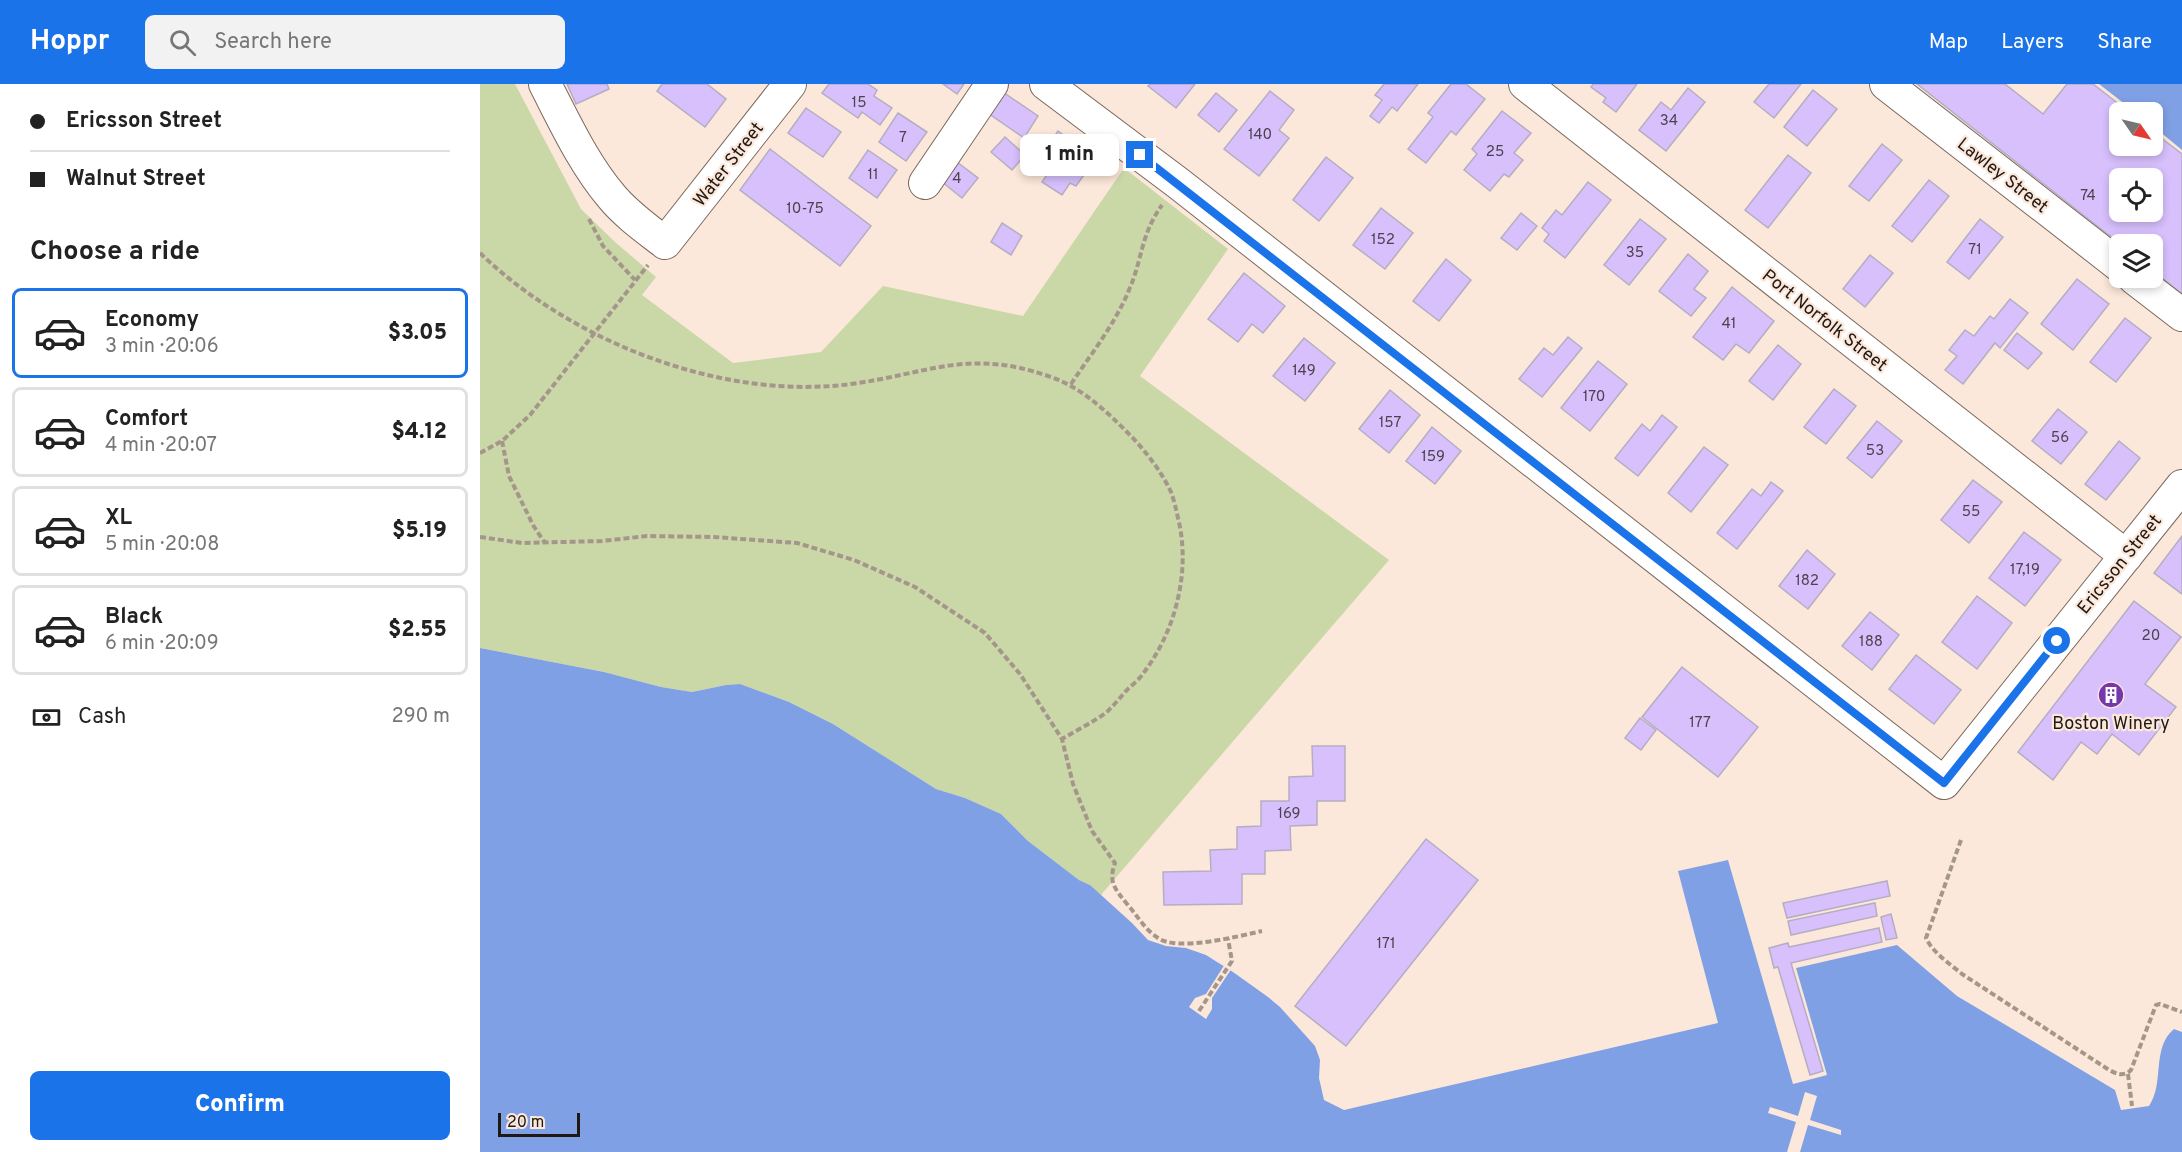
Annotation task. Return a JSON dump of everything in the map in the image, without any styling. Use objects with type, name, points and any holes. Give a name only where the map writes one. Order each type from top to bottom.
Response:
[{"type":"street","name":"Water Street","points":[[545,84],[578,146],[606,190],[629,215],[665,243],[790,84]]},
{"type":"street","points":[[925,183],[992,84]]},
{"type":"street","name":"Ericsson Street","points":[[1046,84],[1178,183],[1944,783],[2182,486]]},
{"type":"street","name":"Port Norfolk Street","points":[[1525,84],[2126,556]]},
{"type":"street","name":"Lawley Street","points":[[1886,84],[2109,257]]},
{"type":"street","points":[[2147,288],[2182,315]]},
{"type":"path","points":[[1071,384],[1123,304],[1131,287],[1150,223],[1165,201]]},
{"type":"path","points":[[480,253],[514,284],[579,325],[643,353],[714,376],[754,384],[832,386],[869,382],[941,366],[980,362],[1018,367],[1071,384],[1106,411],[1146,450],[1172,493],[1182,535],[1182,584],[1167,633],[1144,672],[1108,710],[1062,739]]},
{"type":"path","points":[[480,453],[501,441],[530,415],[635,280]]},
{"type":"path","points":[[501,441],[509,476],[533,525],[545,543]]},
{"type":"path","points":[[480,537],[522,543],[602,541],[647,536],[714,537],[797,543],[854,560],[915,587],[985,633],[1020,674],[1062,739],[1073,784],[1092,831],[1115,863],[1111,875],[1116,889],[1150,931],[1160,940],[1190,944],[1262,932]]},
{"type":"path","points":[[1961,840],[1928,930],[1926,938],[1929,944],[1962,975],[2106,1068],[2119,1074],[2128,1074]]},
{"type":"path","points":[[1199,1011],[1232,961],[1228,939]]},
{"type":"path","points":[[2132,1106],[2128,1074],[2157,1005],[2182,1012]]},
{"type":"green space","points":[[480,84],[515,84],[581,209],[656,277],[642,295],[733,363],[821,352],[883,286],[1023,316],[1124,168],[1228,249],[1140,376],[1389,560],[1100,896],[1090,885],[1079,880],[1028,841],[1001,814],[965,798],[936,789],[833,724],[789,702],[740,684],[692,692],[480,648]]},
{"type":"water","points":[[2099,84],[2182,84],[2182,150],[2163,134],[2163,102],[2122,102]]},
{"type":"water","points":[[480,648],[692,692],[740,684],[789,702],[833,724],[936,789],[965,798],[1001,814],[1028,841],[1079,880],[1090,885],[1148,940],[1206,955],[1268,997],[1315,1046],[1320,1060],[1319,1078],[1324,1100],[1344,1110],[1718,1023],[1678,871],[1728,860],[1793,1084],[1827,1075],[1796,968],[1897,945],[1957,996],[2115,1090],[2121,1110],[2149,1106],[2154,1097],[2160,1056],[2167,1037],[2174,1029],[2182,1032],[2182,1152],[480,1152]]},
{"type":"pier","points":[[1225,964],[1232,968],[1212,998],[1212,1009],[1206,1019],[1189,1007],[1195,998],[1206,994]]},
{"type":"pier","points":[[1805,1092],[1817,1096],[1810,1120],[1841,1130],[1841,1135],[1808,1125],[1800,1152],[1787,1152],[1796,1122],[1768,1113],[1770,1107],[1798,1116]]},
{"type":"building","points":[[567,84],[607,84],[609,89],[576,104]]},
{"type":"building","points":[[662,84],[707,84],[726,99],[705,127],[657,91]]},
{"type":"building","points":[[829,84],[868,84],[877,90],[874,96],[892,108],[880,125],[862,112],[858,118],[822,93]]},
{"type":"building","points":[[943,84],[964,84],[957,94]]},
{"type":"building","points":[[1150,84],[1195,84],[1176,108],[1148,86]]},
{"type":"building","points":[[1384,84],[1418,84],[1397,111],[1392,107],[1379,123],[1370,116],[1382,100],[1375,95]]},
{"type":"building","points":[[1451,84],[1466,84],[1485,99],[1456,135],[1451,131],[1426,163],[1408,149],[1433,117],[1428,113]]},
{"type":"building","points":[[1593,84],[1637,84],[1616,112],[1603,102],[1606,98],[1591,87]]},
{"type":"building","points":[[1769,84],[1801,84],[1774,118],[1754,102]]},
{"type":"building","points":[[1917,84],[2005,84],[2043,114],[2067,84],[2093,84],[2116,102],[2109,102],[2109,156],[2163,156],[2163,139],[2182,154],[2182,294],[2163,279],[2163,234],[2109,235]]},
{"type":"building","points":[[1688,88],[1705,102],[1666,151],[1639,130],[1661,102],[1671,110]]},
{"type":"building","points":[[1000,90],[1038,116],[1024,138],[985,111]]},
{"type":"building","points":[[1813,90],[1837,109],[1807,146],[1784,127]]},
{"type":"building","points":[[1270,91],[1294,110],[1279,130],[1289,138],[1259,176],[1224,149]]},
{"type":"building","points":[[1216,93],[1237,110],[1219,132],[1198,115]]},
{"type":"building","points":[[806,108],[841,132],[823,157],[788,133]]},
{"type":"building","points":[[1502,111],[1531,133],[1514,153],[1523,160],[1509,177],[1504,174],[1490,191],[1464,170],[1477,154],[1472,149]]},
{"type":"building","points":[[898,113],[927,132],[906,161],[879,142]]},
{"type":"building","points":[[1058,131],[1096,158],[1076,186],[1070,183],[1062,195],[1042,182],[1051,169],[1038,160]]},
{"type":"building","points":[[1005,137],[1025,155],[1012,170],[991,152]]},
{"type":"building","points":[[1882,144],[1902,160],[1869,201],[1849,186]]},
{"type":"building","points":[[770,149],[871,226],[840,266],[740,190]]},
{"type":"building","points":[[868,150],[897,170],[877,198],[849,178]]},
{"type":"building","points":[[1788,155],[1811,173],[1768,228],[1745,210]]},
{"type":"building","points":[[1326,157],[1353,178],[1319,221],[1293,200]]},
{"type":"building","points":[[953,159],[978,178],[962,198],[937,178]]},
{"type":"building","points":[[1929,180],[1949,196],[1912,242],[1892,226]]},
{"type":"building","points":[[1588,182],[1611,200],[1565,258],[1544,241],[1549,234],[1542,228],[1556,210],[1562,215]]},
{"type":"building","points":[[1381,208],[1413,233],[1385,269],[1353,245]]},
{"type":"building","points":[[1521,213],[1537,226],[1517,250],[1501,238]]},
{"type":"building","points":[[1640,219],[1666,239],[1629,285],[1604,265]]},
{"type":"building","points":[[1980,219],[2003,237],[1969,279],[1947,262]]},
{"type":"building","points":[[1002,223],[1022,236],[1011,255],[991,242]]},
{"type":"building","points":[[1688,254],[1708,271],[1694,289],[1706,298],[1691,316],[1659,291]]},
{"type":"building","points":[[1870,255],[1893,273],[1865,307],[1843,289]]},
{"type":"building","points":[[1446,259],[1471,280],[1439,321],[1413,301]]},
{"type":"building","points":[[1244,273],[1285,306],[1263,333],[1252,324],[1238,342],[1208,319]]},
{"type":"building","points":[[2077,279],[2109,304],[2073,350],[2041,324]]},
{"type":"building","points":[[1732,287],[1774,321],[1749,353],[1736,344],[1723,360],[1693,337]]},
{"type":"building","points":[[2010,299],[2028,313],[2000,348],[1995,343],[1963,384],[1945,370],[1957,356],[1949,350],[1965,330],[1974,336],[1990,316],[1994,319]]},
{"type":"building","points":[[2125,318],[2151,338],[2116,382],[2090,362]]},
{"type":"building","points":[[2017,333],[2042,353],[2028,369],[2004,350]]},
{"type":"building","points":[[1568,337],[1582,348],[1542,397],[1519,379],[1544,348],[1553,355]]},
{"type":"building","points":[[1304,338],[1335,363],[1305,401],[1273,376]]},
{"type":"building","points":[[1778,345],[1801,364],[1773,400],[1749,381]]},
{"type":"building","points":[[1598,361],[1627,384],[1590,431],[1561,408]]},
{"type":"building","points":[[1834,389],[1856,406],[1826,444],[1804,427]]},
{"type":"building","points":[[1390,390],[1420,415],[1389,453],[1359,429]]},
{"type":"building","points":[[2058,409],[2087,432],[2061,464],[2032,441]]},
{"type":"building","points":[[1662,415],[1677,427],[1638,476],[1615,458],[1642,424],[1650,431]]},
{"type":"building","points":[[1877,421],[1902,441],[1872,478],[1847,458]]},
{"type":"building","points":[[1432,427],[1461,451],[1435,484],[1406,461]]},
{"type":"building","points":[[2119,441],[2140,458],[2106,500],[2085,484]]},
{"type":"building","points":[[1704,447],[1728,465],[1691,512],[1668,493]]},
{"type":"building","points":[[1973,480],[2002,502],[1969,543],[1941,520]]},
{"type":"building","points":[[1771,482],[1783,491],[1737,549],[1717,533],[1752,489],[1761,496]]},
{"type":"building","points":[[2024,532],[2061,560],[2025,606],[1989,578]]},
{"type":"building","points":[[2182,536],[2182,594],[2154,573]]},
{"type":"building","points":[[1807,550],[1835,574],[1808,609],[1779,586]]},
{"type":"building","points":[[1977,596],[2012,623],[1977,669],[1942,642]]},
{"type":"building","name":"Boston Winery","points":[[2134,601],[2181,637],[2145,684],[2176,707],[2139,755],[2112,734],[2097,754],[2081,742],[2053,780],[2018,752]]},
{"type":"building","points":[[1870,612],[1899,635],[1872,670],[1842,646]]},
{"type":"building","points":[[1916,655],[1961,690],[1934,724],[1889,689]]},
{"type":"building","points":[[1682,667],[1758,727],[1718,777],[1642,717]]},
{"type":"building","points":[[1640,718],[1656,730],[1641,750],[1625,738]]},
{"type":"building","points":[[1312,746],[1345,746],[1345,801],[1317,801],[1317,825],[1290,826],[1291,850],[1265,851],[1265,874],[1242,874],[1242,904],[1164,905],[1163,872],[1211,871],[1210,850],[1237,849],[1237,827],[1261,826],[1261,801],[1289,801],[1289,777],[1313,776]]},
{"type":"building","points":[[1426,839],[1478,880],[1346,1046],[1295,1006]]},
{"type":"building","points":[[1887,881],[1890,896],[1787,918],[1783,903]]},
{"type":"building","points":[[1875,903],[1877,916],[1791,935],[1788,921]]},
{"type":"building","points":[[1891,914],[1897,938],[1886,940],[1881,917]]},
{"type":"building","points":[[1879,928],[1882,942],[1791,963],[1823,1071],[1810,1075],[1778,967],[1774,968],[1769,948],[1788,943],[1789,947]]},
{"type":"place","name":"Boston Winery","points":[[2111,695]]},
{"type":"route","points":[[1140,155],[1944,783],[2057,641]]}]
